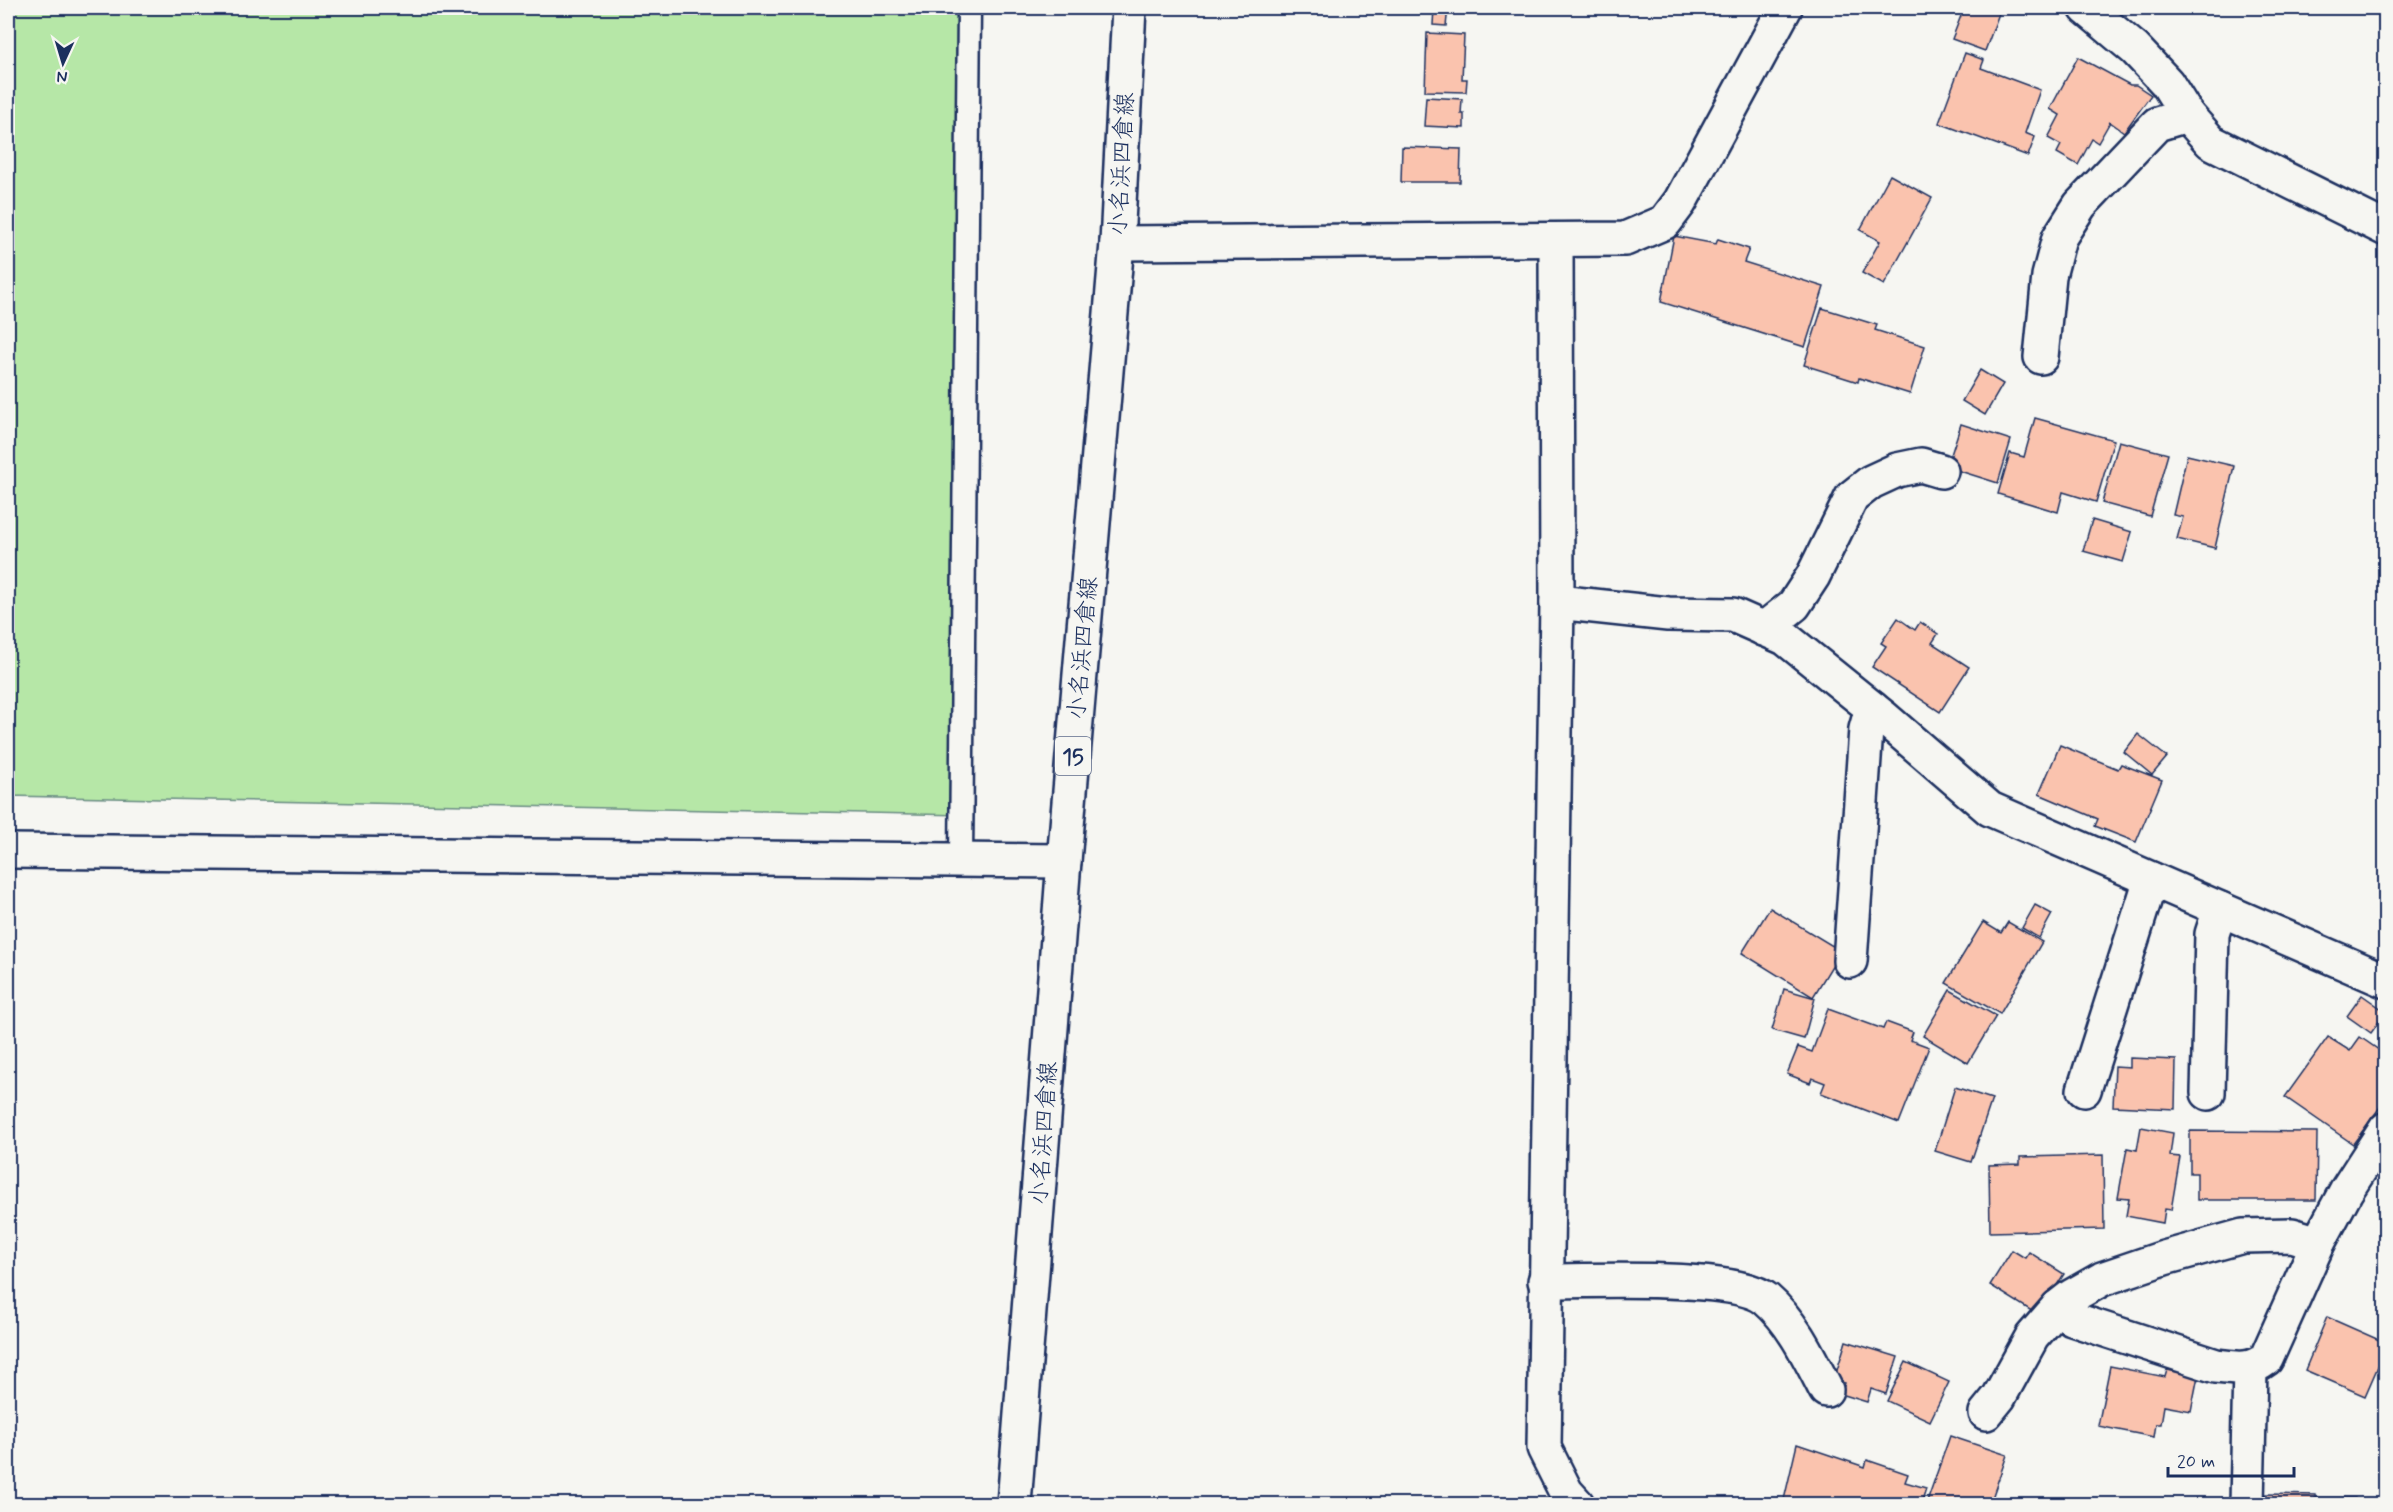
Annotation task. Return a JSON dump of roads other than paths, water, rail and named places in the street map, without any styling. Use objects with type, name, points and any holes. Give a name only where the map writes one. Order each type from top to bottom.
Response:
[{"type":"street","name":"小名浜四倉線","points":[[1014,1504],[1064,861],[1117,243],[1130,8]]},
{"type":"street","points":[[1117,243],[1556,241],[1625,238],[1665,222],[1680,202],[1785,8]]},
{"type":"street","points":[[2086,8],[2135,49],[2159,74],[2187,115],[2211,142],[2385,229]]},
{"type":"street","points":[[2041,357],[2049,276],[2058,238],[2080,205],[2157,124],[2187,115]]},
{"type":"street","points":[[1556,241],[1557,602],[1544,1448],[1566,1492],[1577,1504]]},
{"type":"street","points":[[1764,629],[1794,605],[1813,576],[1852,497],[1871,482],[1897,470],[1921,465],[1941,471]]},
{"type":"street","points":[[1557,602],[1668,614],[1733,615],[1764,629],[1785,639],[1872,708],[1990,809],[2385,981]]},
{"type":"street","points":[[1850,961],[1866,729],[1872,708]]},
{"type":"street","points":[[8,851],[1064,861]]},
{"type":"street","points":[[2084,1090],[2151,879]]},
{"type":"street","points":[[2208,1093],[2211,934],[2220,909]]},
{"type":"street","points":[[2058,1307],[2072,1318],[2216,1366],[2255,1367],[2266,1359],[2318,1243],[2346,1191],[2385,1129]]},
{"type":"street","points":[[1986,1413],[1999,1398],[2032,1337],[2058,1307],[2102,1279],[2164,1258],[2243,1236],[2292,1235],[2318,1243]]},
{"type":"street","points":[[1545,1281],[1696,1282],[1738,1287],[1765,1298],[1784,1319],[1807,1353],[1826,1390]]},
{"type":"street","points":[[2247,1504],[2250,1368]]},
{"type":"lane","points":[[961,860],[969,8]]}]
